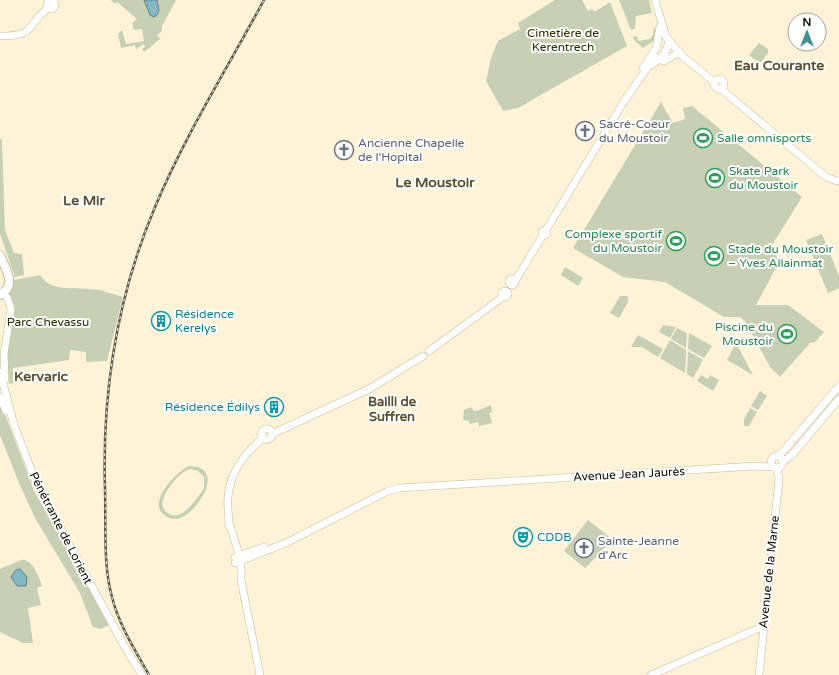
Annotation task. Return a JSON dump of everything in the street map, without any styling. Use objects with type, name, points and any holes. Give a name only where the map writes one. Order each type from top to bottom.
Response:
[{"type":"highway","points":[[0,255],[10,280],[8,287],[1,293]]},
{"type":"main road","points":[[655,0],[664,34],[686,59],[715,81],[722,80],[722,87],[827,173],[838,180]]},
{"type":"main road","points":[[659,0],[659,14]]},
{"type":"main road","points":[[0,36],[16,36],[25,33],[48,8],[48,3],[54,1]]},
{"type":"main road","points":[[636,84],[658,42],[661,23]]},
{"type":"main road","points":[[660,60],[667,51],[670,42]]},
{"type":"main road","points":[[260,675],[238,559],[229,522],[228,497],[231,480],[246,455],[263,438],[268,440],[272,434],[371,388],[426,353],[505,294],[521,271],[647,68],[660,60],[680,52]]},
{"type":"main road","points":[[680,52],[715,81]]},
{"type":"main road","points":[[651,55],[660,60],[686,59]]},
{"type":"main road","points":[[1,293],[11,305],[4,363],[5,380],[14,425]]},
{"type":"main road","name":"Pénétrante de Lorient","points":[[0,372],[23,453],[37,486],[127,652],[142,675]]},
{"type":"main road","points":[[778,458],[839,386]]},
{"type":"main road","points":[[0,396],[15,440],[23,453]]},
{"type":"main road","points":[[778,458],[791,456],[839,399]]},
{"type":"main road","points":[[775,468],[782,466],[778,458]]},
{"type":"main road","name":"Avenue Jean Jaurès","points":[[755,466],[778,458]]},
{"type":"main road","name":"Avenue de la Marne","points":[[760,675],[779,479],[775,468],[771,463],[778,458]]},
{"type":"main road","name":"Avenue Jean Jaurès","points":[[238,559],[288,542],[388,491],[398,488],[755,466],[775,468]]},
{"type":"main road","points":[[651,675],[764,626]]},
{"type":"green space","points":[[111,0],[176,0],[162,26],[162,31],[157,35],[160,39],[144,52],[142,49],[145,47],[144,44],[136,49],[135,45],[121,48],[118,34],[122,30],[126,44],[144,41],[142,29],[134,30],[132,23],[137,19],[117,2],[115,4]]},
{"type":"green space","name":"Cimetière de Kerentrech","points":[[555,0],[582,0],[588,11],[592,9],[594,12],[610,2],[627,46],[518,108],[503,111],[486,81],[491,58],[498,41],[520,29],[518,23]]},
{"type":"green space","points":[[619,0],[649,0],[652,13],[636,16],[635,29],[631,30]]},
{"type":"green space","points":[[654,26],[656,33],[654,41],[643,48],[635,41],[631,34],[633,37],[637,36],[638,41],[650,39],[653,35]]},
{"type":"green space","points":[[759,43],[768,49],[768,53],[761,62],[758,62],[749,55]]},
{"type":"green space","name":"Complexe sportif du Moustoir","points":[[661,102],[673,123],[685,119],[683,108],[692,106],[802,197],[772,245],[776,253],[778,264],[756,305],[788,305],[824,332],[815,342],[810,343],[780,377],[770,367],[745,321],[740,317],[724,317],[665,282],[623,277],[573,248]]},
{"type":"green space","points":[[0,138],[2,141],[5,230],[14,253],[22,254],[24,275],[15,277],[0,234]]},
{"type":"green space","points":[[822,234],[839,276],[839,288],[828,293],[806,240]]},
{"type":"green space","points":[[565,267],[583,278],[578,286],[561,275]]},
{"type":"green space","name":"Parc Chevassu","points":[[40,275],[50,284],[62,288],[98,290],[123,297],[107,361],[86,362],[86,352],[70,350],[69,360],[13,368],[14,383],[9,384],[7,355],[15,307],[9,293],[14,280]]},
{"type":"green space","points":[[620,296],[628,296],[628,302],[619,318],[610,313]]},
{"type":"green space","points":[[663,325],[676,327],[670,338],[659,332]]},
{"type":"green space","points":[[677,328],[687,333],[686,348],[671,339]]},
{"type":"green space","points":[[689,333],[712,346],[704,358],[688,349]]},
{"type":"green space","points":[[638,335],[663,349],[658,357],[642,347],[631,347]]},
{"type":"green space","points":[[670,340],[686,350],[685,373],[660,358]]},
{"type":"green space","points":[[736,343],[753,375],[727,360]]},
{"type":"green space","points":[[688,351],[703,360],[693,378],[687,374]]},
{"type":"green space","points":[[701,375],[708,379],[710,375],[719,380],[713,391],[697,381]]},
{"type":"green space","points":[[760,391],[767,396],[758,410],[751,406]]},
{"type":"green space","points":[[0,401],[34,491],[111,624],[101,629],[93,627],[80,593],[35,518],[19,483],[0,435]]},
{"type":"green space","points":[[491,405],[492,412],[489,413],[492,423],[479,426],[478,422],[470,424],[469,421],[463,420],[464,410],[471,407],[474,411],[477,411]]},
{"type":"green space","points":[[750,408],[757,412],[749,426],[744,426],[744,419]]},
{"type":"green space","points":[[189,466],[201,468],[206,474],[207,483],[199,502],[191,511],[183,517],[172,519],[163,514],[159,508],[159,502],[161,494],[166,487]],"holes":[[[191,469],[198,471],[204,477],[204,489],[186,510],[180,514],[169,514],[163,508],[163,503],[164,497],[171,485],[181,474],[186,471]]]},
{"type":"green space","points":[[588,520],[613,540],[585,568],[564,551]]},
{"type":"green space","points":[[21,560],[25,560],[32,565],[42,586],[37,588],[41,605],[28,608],[33,643],[23,643],[0,632],[0,569]]},
{"type":"water","points":[[144,0],[157,0],[159,10],[157,15],[154,17],[150,15]]},
{"type":"water","points":[[20,569],[27,577],[26,586],[17,586],[11,577],[16,570]]},
{"type":"railway","points":[[149,675],[118,617],[107,572],[105,453],[109,381],[122,310],[142,241],[155,207],[179,154],[264,0]]},
{"type":"place","name":"Sacré-Coeur du Moustoir","points":[[585,131]]},
{"type":"place","name":"Salle omnisports","points":[[703,138]]},
{"type":"place","name":"Ancienne Chapelle de l'Hopital","points":[[344,150]]},
{"type":"place","name":"Skate Park du Moustoir","points":[[715,178]]},
{"type":"place","name":"Complexe sportif du Moustoir","points":[[676,241]]},
{"type":"place","name":"Stade du Moustoir – Yves Allainmat","points":[[714,256]]},
{"type":"place","name":"Résidence Kerelys","points":[[161,321]]},
{"type":"place","name":"Piscine du Moustoir","points":[[787,334]]},
{"type":"place","name":"Résidence Édilys","points":[[274,407]]},
{"type":"place","name":"CDDB","points":[[523,537]]},
{"type":"place","name":"Sainte-Jeanne d'Arc","points":[[584,548]]},
{"type":"district","name":"Eau Courante","points":[[779,65]]},
{"type":"district","name":"Le Moustoir","points":[[435,182]]},
{"type":"district","name":"Le Mir","points":[[84,200]]},
{"type":"district","name":"Kervaric","points":[[41,376]]},
{"type":"district","name":"Bailli de Suffren","points":[[392,410]]}]
